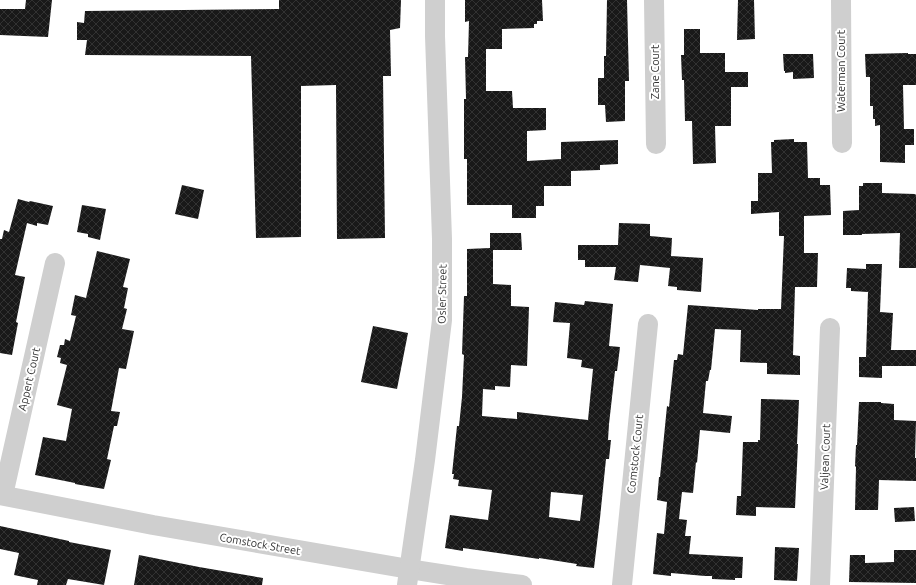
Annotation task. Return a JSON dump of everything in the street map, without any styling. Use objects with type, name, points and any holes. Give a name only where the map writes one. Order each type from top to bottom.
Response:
[{"type":"street","name":"Osler Street","points":[[408,577],[425,460],[442,320],[442,239],[435,0]]},
{"type":"street","name":"Zane Court","points":[[654,0],[656,144]]},
{"type":"street","name":"Waterman Court","points":[[841,0],[842,143]]},
{"type":"street","name":"Appert Court","points":[[1,495],[55,263]]},
{"type":"street","name":"Comstock Court","points":[[622,585],[648,324]]},
{"type":"street","name":"Valjean Court","points":[[820,585],[830,328]]},
{"type":"street","name":"Comstock Street","points":[[1,495],[408,577],[522,585]]},
{"type":"building","points":[[26,0],[52,0],[48,37],[0,35],[0,9],[25,9]]},
{"type":"building","points":[[279,0],[401,0],[400,28],[390,30],[391,76],[383,76],[385,238],[337,239],[336,85],[301,86],[301,237],[256,238],[251,56],[85,55],[87,40],[77,40],[77,22],[84,23],[85,11],[279,9]]},
{"type":"building","points":[[465,0],[542,0],[543,21],[537,21],[537,24],[534,24],[534,28],[502,29],[502,49],[486,49],[486,91],[512,91],[513,108],[546,108],[546,130],[527,131],[527,161],[561,159],[561,142],[618,140],[618,164],[600,165],[600,170],[571,171],[571,186],[544,186],[544,206],[536,206],[536,218],[512,218],[512,205],[467,205],[467,159],[464,159],[464,99],[466,99],[465,57],[468,57],[469,21],[465,22]]},
{"type":"building","points":[[607,0],[627,0],[629,81],[625,81],[625,121],[606,122],[605,105],[598,105],[598,78],[604,78],[604,56],[606,56]]},
{"type":"building","points":[[738,0],[754,0],[755,39],[737,40]]},
{"type":"building","points":[[684,29],[700,29],[700,53],[725,53],[725,72],[748,72],[748,87],[731,87],[731,126],[715,126],[716,163],[693,164],[692,121],[685,121],[684,80],[682,80],[681,55],[684,55]]},
{"type":"building","points":[[783,54],[813,54],[814,78],[793,79],[793,72],[785,73]]},
{"type":"building","points":[[865,54],[916,54],[916,85],[903,85],[904,129],[914,129],[914,145],[905,145],[905,163],[880,162],[880,125],[875,126],[875,119],[873,119],[873,106],[870,106],[870,77],[866,77]]},
{"type":"building","points":[[794,139],[794,142],[807,142],[808,178],[820,178],[820,185],[830,185],[831,215],[804,216],[804,253],[818,253],[817,287],[795,287],[793,355],[800,356],[800,375],[767,374],[767,363],[740,362],[741,330],[715,329],[711,370],[708,381],[706,381],[703,413],[732,416],[730,433],[700,430],[693,493],[682,492],[679,519],[687,520],[685,536],[691,536],[689,554],[743,557],[742,578],[735,578],[735,580],[712,579],[712,576],[671,573],[671,576],[653,574],[657,533],[664,534],[667,502],[657,500],[667,406],[669,407],[674,360],[677,360],[678,354],[683,355],[688,305],[758,310],[781,309],[784,236],[779,236],[779,212],[751,214],[751,201],[758,201],[758,173],[772,173],[771,142],[774,142],[774,140]]},
{"type":"building","points":[[863,183],[882,183],[882,193],[916,195],[916,268],[899,268],[900,233],[843,235],[843,211],[859,210],[859,186],[863,186]]},
{"type":"building","points":[[182,185],[204,190],[198,219],[175,214]]},
{"type":"building","points":[[18,199],[53,206],[48,225],[37,223],[37,226],[27,223],[15,275],[25,277],[16,322],[18,323],[12,355],[0,353],[0,239],[2,239],[4,230],[9,232]]},
{"type":"building","points":[[82,205],[106,209],[100,240],[88,237],[88,234],[77,232]]},
{"type":"building","points":[[619,223],[650,224],[650,236],[672,238],[671,256],[703,258],[701,292],[677,290],[677,287],[668,286],[670,268],[640,265],[638,282],[614,280],[616,267],[585,267],[585,260],[578,260],[578,245],[618,245]]},
{"type":"building","points":[[490,233],[521,233],[522,250],[493,250],[493,284],[511,285],[511,306],[529,307],[527,366],[511,365],[510,387],[495,386],[495,390],[483,389],[482,416],[517,419],[517,412],[588,420],[593,369],[581,367],[582,360],[567,358],[570,323],[553,322],[555,302],[584,305],[585,301],[613,304],[609,346],[620,347],[617,371],[615,371],[609,424],[608,440],[611,440],[609,459],[606,459],[594,568],[576,566],[577,564],[539,558],[463,548],[463,551],[445,548],[450,515],[488,520],[492,490],[458,486],[459,480],[453,479],[454,474],[452,474],[457,426],[459,426],[462,397],[464,296],[467,296],[467,249],[490,248]],"holes":[[[551,492],[583,495],[580,521],[549,517]]]},
{"type":"building","points":[[97,251],[130,259],[123,287],[128,288],[124,308],[127,309],[122,329],[134,331],[126,369],[119,368],[111,411],[120,412],[117,426],[114,426],[107,459],[111,460],[104,489],[35,475],[43,437],[66,441],[72,409],[57,405],[67,365],[60,363],[61,358],[57,357],[60,345],[64,345],[65,339],[70,341],[76,316],[71,315],[75,295],[86,298]]},
{"type":"building","points":[[866,264],[882,264],[880,312],[893,313],[891,350],[916,350],[916,366],[882,366],[882,378],[859,377],[859,357],[866,357],[868,292],[851,291],[851,288],[846,288],[847,268],[866,269]]},
{"type":"building","points":[[373,326],[408,333],[397,389],[361,382]]},
{"type":"building","points":[[761,399],[799,400],[795,508],[756,507],[756,516],[736,515],[737,496],[741,496],[743,442],[758,442],[758,440],[760,440]]},
{"type":"building","points":[[859,402],[881,402],[894,404],[894,420],[916,421],[916,481],[879,480],[878,510],[855,510],[855,466]]},
{"type":"building","points":[[914,507],[915,521],[895,522],[894,508]]},
{"type":"building","points":[[0,526],[111,550],[104,585],[68,579],[66,585],[37,585],[38,580],[14,575],[19,553],[0,549]]},
{"type":"building","points":[[775,547],[799,548],[797,581],[774,580]]},
{"type":"building","points":[[894,550],[916,550],[916,583],[849,582],[850,555],[865,555],[865,563],[894,562]]},
{"type":"building","points":[[139,555],[263,578],[262,585],[134,585]]}]
